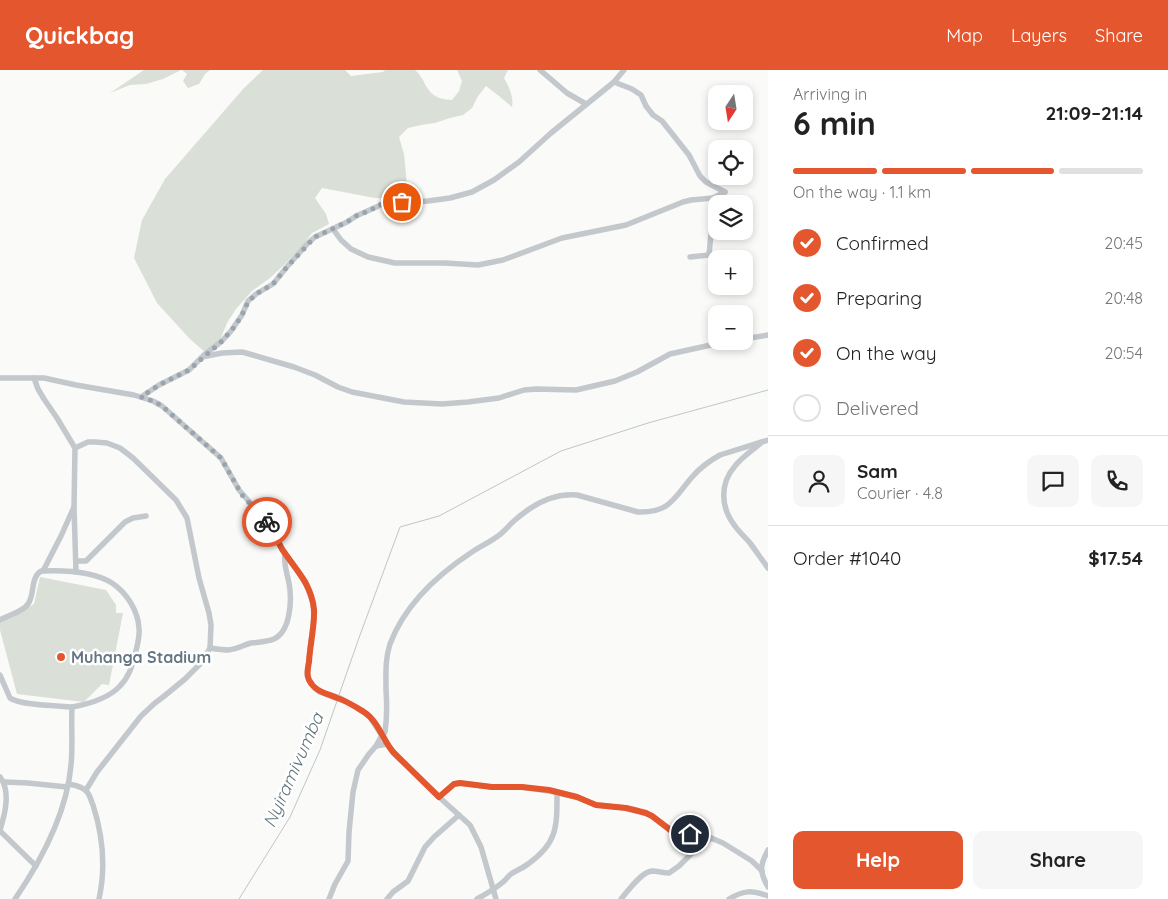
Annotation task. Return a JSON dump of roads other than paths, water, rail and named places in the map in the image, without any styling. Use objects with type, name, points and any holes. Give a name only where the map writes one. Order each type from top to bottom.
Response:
[{"type":"street","points":[[540,70],[567,94],[586,104]]},
{"type":"street","points":[[141,397],[159,385],[189,370],[222,341],[242,315],[248,302],[256,294],[273,284],[315,237],[383,204],[428,201],[472,192],[494,180],[519,162],[551,133],[614,82],[624,70]]},
{"type":"street","points":[[614,82],[632,89],[641,95],[653,115],[662,121],[690,155],[702,179],[725,192],[719,195]]},
{"type":"street","points":[[333,229],[351,249],[368,257],[395,263],[478,265],[503,260],[562,238],[626,225],[683,202],[708,198]]},
{"type":"street","points":[[690,257],[709,255],[710,240]]},
{"type":"street","points":[[753,338],[768,335]]},
{"type":"street","points":[[202,357],[242,352],[294,367],[352,392],[404,402],[455,403],[490,400],[524,390],[576,390],[615,381],[670,354],[708,345]]},
{"type":"street","points":[[0,378],[44,378],[153,401],[162,406],[221,458],[242,495],[270,526],[284,553],[306,582],[313,603],[314,624],[308,675],[310,680],[320,692],[340,698],[365,713],[374,722],[387,744],[398,757],[470,825],[480,842],[496,899]]},
{"type":"street","points":[[34,378],[44,399],[75,448],[76,572]]},
{"type":"street","points":[[766,441],[734,466],[726,482],[723,496],[728,515],[768,568]]},
{"type":"street","points":[[330,899],[335,884],[348,861],[353,792],[358,770],[385,732],[386,658],[394,636],[415,600],[448,570],[472,552],[496,538],[514,520],[551,497],[568,494],[577,495],[638,512],[652,511],[669,505],[702,466],[714,458],[766,441]]},
{"type":"street","points":[[75,448],[88,442],[95,442],[107,443],[123,450],[179,504],[187,518],[198,578],[210,618],[210,648],[206,657],[198,667],[148,709],[131,727],[97,772],[86,790]]},
{"type":"street","points":[[43,571],[74,507]]},
{"type":"street","points":[[76,561],[86,561],[125,522],[133,518],[146,516]]},
{"type":"street","points":[[210,648],[230,650],[248,644],[271,640],[283,632],[290,606],[290,586],[284,553]]},
{"type":"street","points":[[0,620],[28,605],[37,574],[43,571],[76,572],[101,578],[119,588],[128,599],[136,614],[139,630],[133,664],[121,685],[113,692],[88,704],[72,707],[13,700],[10,698],[0,675]]},
{"type":"street","points":[[15,899],[36,866],[64,802],[71,762],[72,707]]},
{"type":"street","points":[[376,746],[387,744]]},
{"type":"street","points":[[36,866],[0,830],[6,807],[2,779],[79,787],[86,790],[96,815],[101,840],[103,874],[99,899]]},
{"type":"street","points":[[439,797],[454,784],[460,783],[492,787],[532,788],[577,797],[596,805],[636,810],[652,816],[673,832],[698,834],[732,848],[758,866],[768,886]]},
{"type":"street","points":[[476,899],[503,882],[510,874],[530,863],[547,846],[555,831],[558,816],[557,792]]},
{"type":"street","points":[[387,899],[392,892],[408,881],[425,848],[434,837],[459,815]]},
{"type":"street","points":[[621,899],[646,873],[652,871],[669,873],[679,866],[701,844],[711,838]]},
{"type":"street","points":[[762,871],[762,861],[768,850]]},
{"type":"street","points":[[729,899],[746,891],[768,896]]},
{"type":"waterway","points":[[339,695],[400,527],[439,516],[561,451],[648,423],[768,390]]},
{"type":"waterway","name":"Nyiramivumba","points":[[239,899],[290,817],[320,750],[337,701]]},
{"type":"place","name":"Muhanga Stadium","points":[[61,657]]}]
